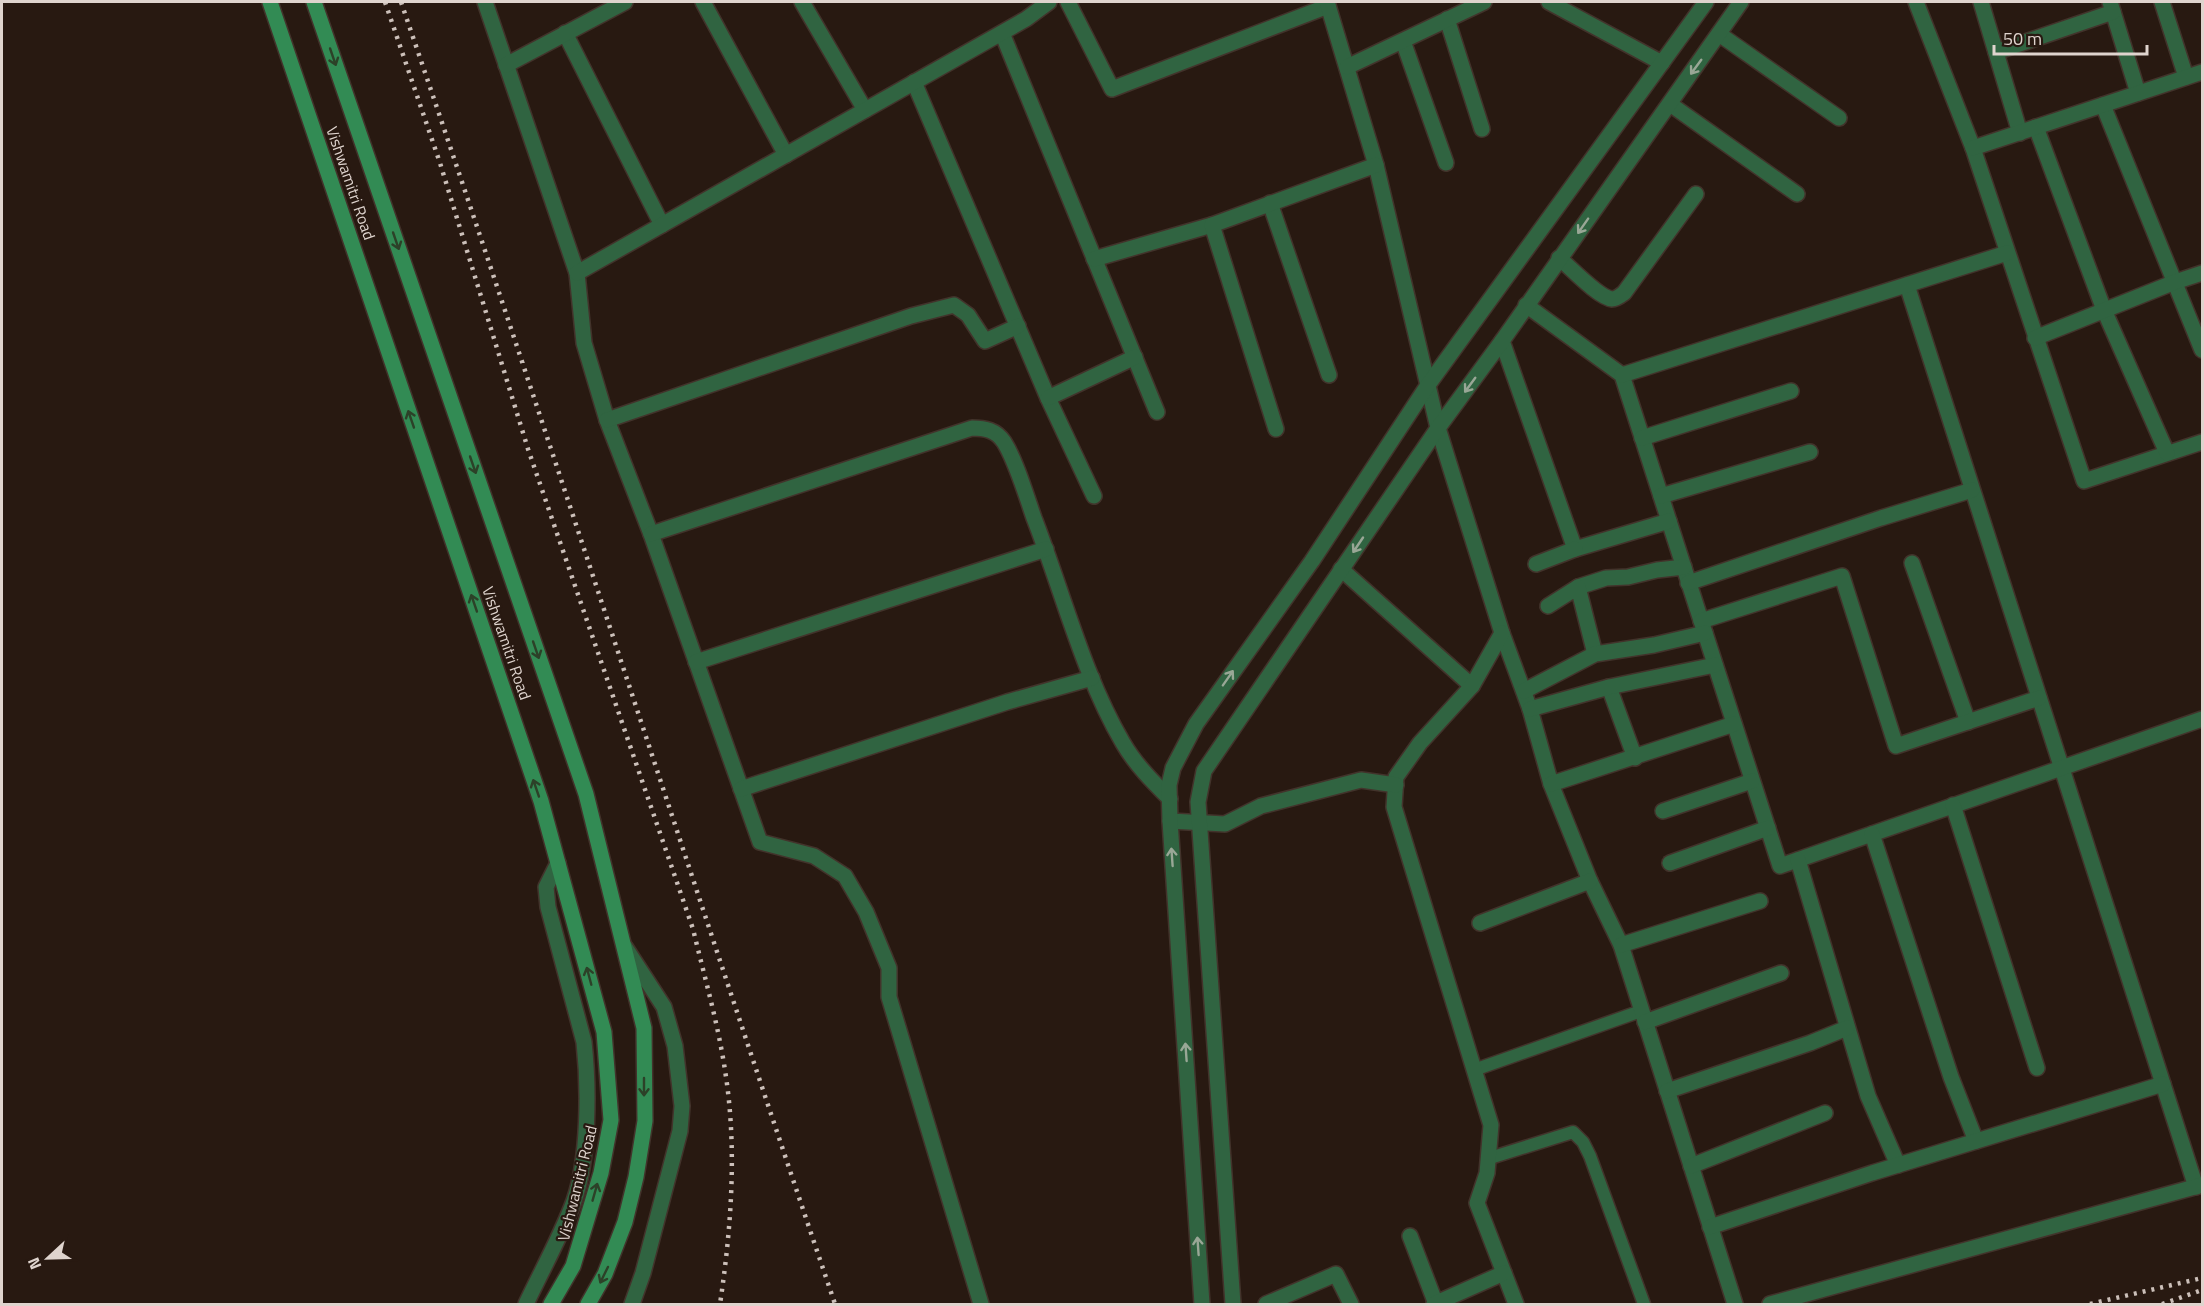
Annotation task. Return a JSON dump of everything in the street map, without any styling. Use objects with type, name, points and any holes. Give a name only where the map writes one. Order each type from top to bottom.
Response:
[{"type":"main road","name":"Vishwamitri Road","points":[[270,2],[537,790],[604,1032],[611,1120],[601,1173],[573,1266],[551,1305]]},
{"type":"main road","name":"Vishwamitri Road","points":[[314,2],[586,794],[644,1028],[645,1121],[636,1177],[625,1222],[605,1274],[588,1305]]},
{"type":"street","points":[[485,2],[577,273],[584,343],[607,420],[651,534],[760,842],[814,856],[845,876],[866,912],[889,968],[889,997],[981,1305]]},
{"type":"street","points":[[506,65],[625,2]]},
{"type":"street","points":[[703,2],[786,155]]},
{"type":"street","points":[[802,2],[865,110]]},
{"type":"street","points":[[577,273],[1002,33],[1049,2]]},
{"type":"street","points":[[1068,2],[1112,89],[1327,4],[1376,165],[1438,428],[1503,633],[1530,709],[1551,784],[1590,881],[1621,945],[1735,1305]]},
{"type":"street","points":[[1347,67],[1484,2]]},
{"type":"street","points":[[1549,2],[1662,63]]},
{"type":"street","points":[[1202,1305],[1170,821],[1169,785],[1173,768],[1196,724],[1312,561],[1428,385],[1706,2]]},
{"type":"street","points":[[1233,1305],[1199,822],[1199,788],[1204,771],[1210,759],[1438,428],[1741,2]]},
{"type":"street","points":[[1916,2],[1973,148],[2084,481],[2202,442]]},
{"type":"street","points":[[1981,2],[2020,133]]},
{"type":"street","points":[[2162,2],[2186,77]]},
{"type":"street","points":[[1996,52],[2111,7],[2138,93]]},
{"type":"street","points":[[1447,19],[1482,129]]},
{"type":"street","points":[[565,33],[662,225]]},
{"type":"street","points":[[1002,33],[1157,412]]},
{"type":"street","points":[[1719,34],[1839,118]]},
{"type":"street","points":[[1403,40],[1446,163]]},
{"type":"street","points":[[1973,148],[2202,72]]},
{"type":"street","points":[[914,82],[1048,398],[1094,496]]},
{"type":"street","points":[[1670,104],[1797,194]]},
{"type":"street","points":[[2103,105],[2202,351]]},
{"type":"street","points":[[2036,127],[2104,310],[2167,453]]},
{"type":"street","points":[[1094,259],[1212,225],[1376,165]]},
{"type":"street","points":[[1560,258],[1604,297],[1613,299],[1619,297],[1696,194]]},
{"type":"street","points":[[1270,203],[1329,375]]},
{"type":"street","points":[[1212,225],[1276,429]]},
{"type":"street","points":[[1622,375],[2007,254]]},
{"type":"street","points":[[2035,338],[2202,273]]},
{"type":"street","points":[[1770,1305],[2199,1186],[2163,1084],[1907,285]]},
{"type":"street","points":[[607,420],[911,316],[954,305],[968,315],[985,341],[1018,326]]},
{"type":"street","points":[[1526,305],[1622,375],[1780,866],[2202,719]]},
{"type":"street","points":[[1502,341],[1575,549]]},
{"type":"street","points":[[1048,398],[1135,357]]},
{"type":"street","points":[[1642,438],[1791,391]]},
{"type":"street","points":[[651,534],[972,428],[986,428],[996,433],[1007,448],[1092,678],[1126,749],[1170,800]]},
{"type":"street","points":[[1661,496],[1810,452]]},
{"type":"street","points":[[1688,583],[1972,490]]},
{"type":"street","points":[[1536,564],[1575,549],[1669,521]]},
{"type":"street","points":[[696,662],[1046,549]]},
{"type":"street","points":[[1912,563],[1968,722]]},
{"type":"street","points":[[1548,606],[1578,587],[1606,578],[1628,577],[1684,567]]},
{"type":"street","points":[[1341,569],[1472,686]]},
{"type":"street","points":[[1524,691],[1596,654],[1654,645],[1842,576],[1896,746],[2039,698]]},
{"type":"street","points":[[1578,587],[1596,654]]},
{"type":"street","points":[[1503,633],[1472,686],[1420,743],[1396,777],[1394,807],[1491,1125],[1490,1158],[1477,1203],[1516,1305]]},
{"type":"street","points":[[1530,709],[1609,687],[1715,665]]},
{"type":"street","points":[[741,789],[1007,702],[1092,678]]},
{"type":"street","points":[[1609,687],[1635,758]]},
{"type":"street","points":[[1551,784],[1734,724]]},
{"type":"street","points":[[1170,821],[1225,824],[1261,806],[1362,780],[1396,785]]},
{"type":"street","points":[[1663,811],[1752,781]]},
{"type":"street","points":[[1953,805],[2037,1068]]},
{"type":"street","points":[[1671,863],[1767,828]]},
{"type":"street","points":[[1872,834],[1951,1077],[1976,1141]]},
{"type":"street","points":[[1798,860],[1868,1096],[1898,1165]]},
{"type":"street","points":[[526,1305],[567,1219],[575,1198],[583,1160],[587,1063],[585,1042],[548,907],[546,887],[558,863]]},
{"type":"street","points":[[1480,923],[1590,881]]},
{"type":"street","points":[[1621,945],[1760,901]]},
{"type":"street","points":[[622,942],[664,1007],[675,1046],[682,1106],[680,1131],[643,1274],[632,1305]]},
{"type":"street","points":[[1643,1017],[1781,973]]},
{"type":"street","points":[[1667,1091],[1810,1043],[1847,1028]]},
{"type":"street","points":[[1710,1227],[1898,1165],[2163,1084]]},
{"type":"street","points":[[1691,1166],[1825,1113]]},
{"type":"street","points":[[1410,1236],[1435,1304],[1504,1273]]},
{"type":"street","points":[[1266,1305],[1336,1274],[1351,1305]]},
{"type":"lane","points":[[1474,1070],[1643,1017]]},
{"type":"lane","points":[[1490,1158],[1573,1132],[1583,1142],[1590,1155],[1644,1305]]},
{"type":"railway","points":[[385,2],[440,163],[528,449],[693,929],[720,1040],[729,1105],[731,1190],[720,1304]]},
{"type":"railway","points":[[401,2],[835,1304]]},
{"type":"railway","points":[[2090,1304],[2202,1278]]},
{"type":"railway","points":[[2162,1304],[2202,1290]]}]
